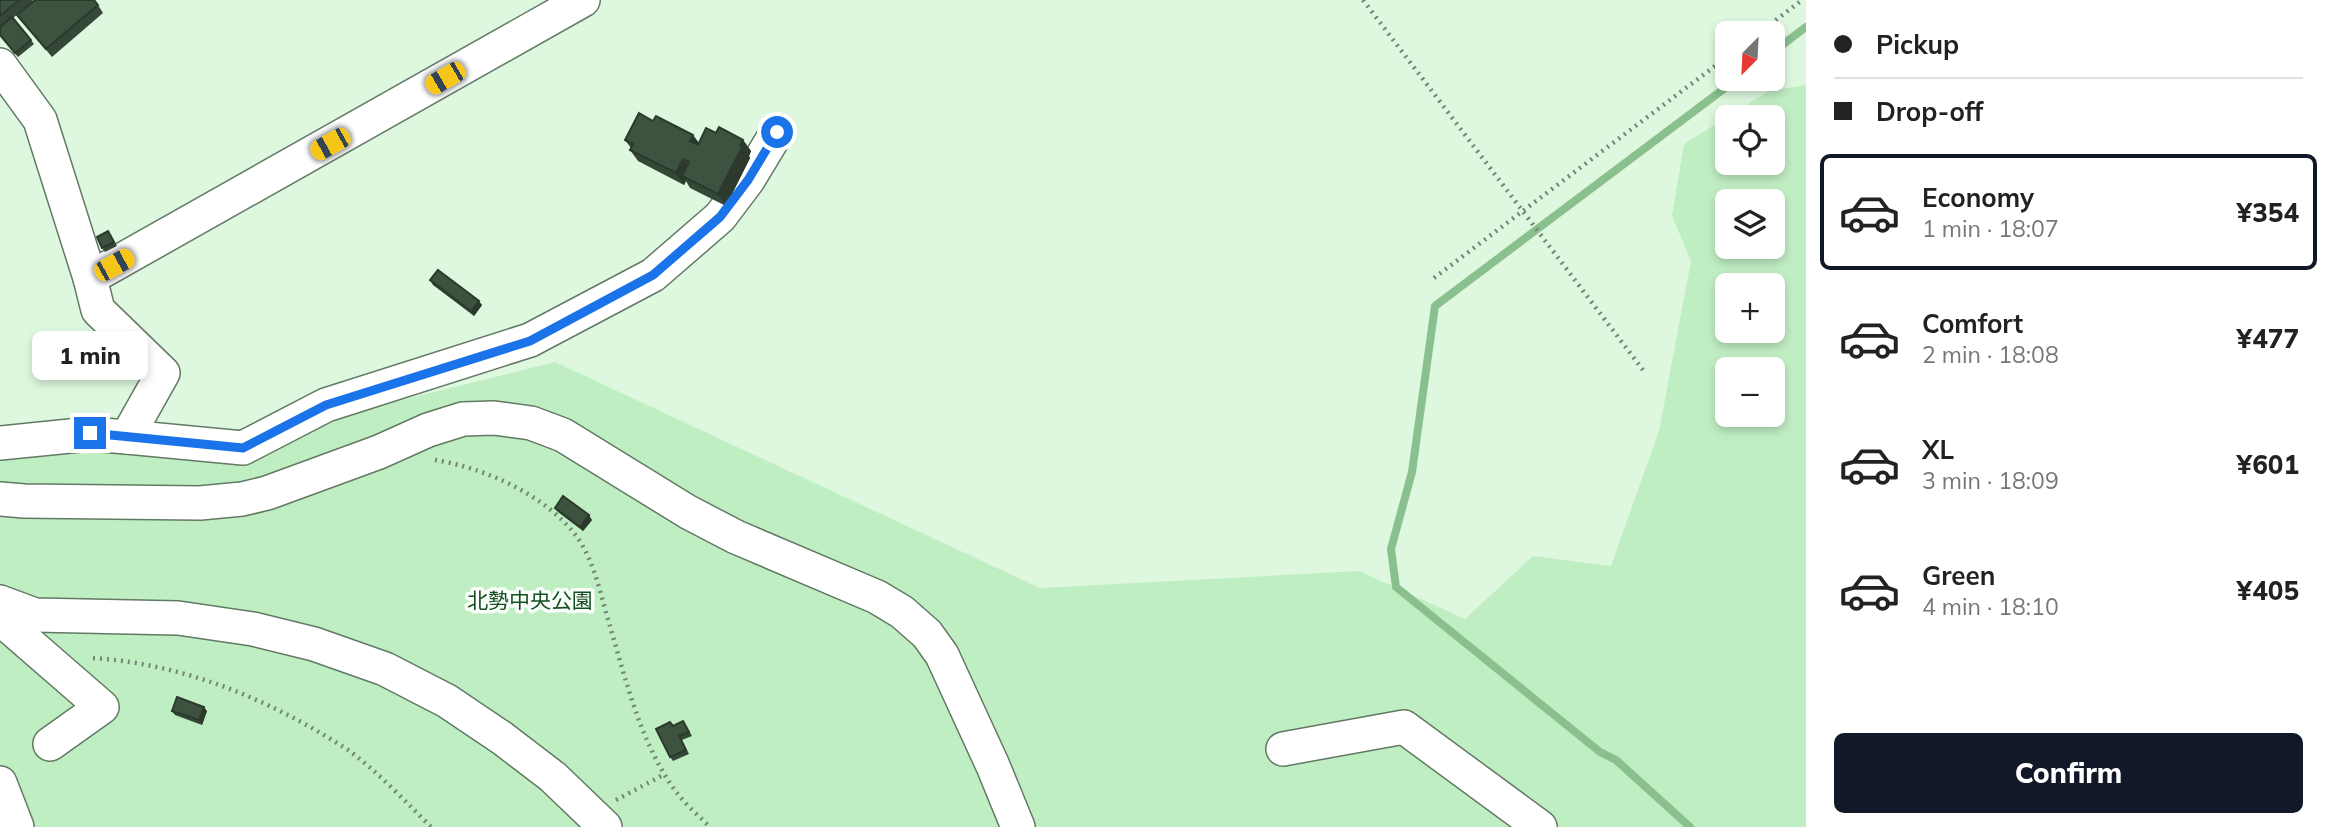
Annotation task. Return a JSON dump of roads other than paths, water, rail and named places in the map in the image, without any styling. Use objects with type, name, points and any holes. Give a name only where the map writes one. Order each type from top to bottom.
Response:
[{"type":"street","points":[[90,278],[583,0]]},
{"type":"street","points":[[0,65],[40,120],[98,310],[163,373],[127,437]]},
{"type":"street","points":[[0,443],[90,433],[243,448],[326,405],[530,341],[653,275],[720,217],[748,180],[777,132]]},
{"type":"street","points":[[0,499],[200,503],[242,499],[267,493],[463,419],[494,418],[531,423],[564,435],[688,512],[736,537],[877,597],[902,612],[927,634],[942,656],[1018,827]]},
{"type":"street","points":[[50,744],[102,707],[3,621],[0,604],[35,615],[178,618],[253,629],[314,644],[385,669],[447,701],[502,737],[553,777],[598,820]]},
{"type":"street","points":[[1283,749],[1404,727],[1540,827]]},
{"type":"street","points":[[0,783],[17,827]]},
{"type":"waterway","points":[[1785,43],[1806,27]]},
{"type":"waterway","points":[[1690,827],[1616,760],[1600,752],[1396,587],[1391,549],[1412,472],[1435,306],[1721,91]]},
{"type":"park label","name":"北勢中央公園","points":[[530,601]]}]
